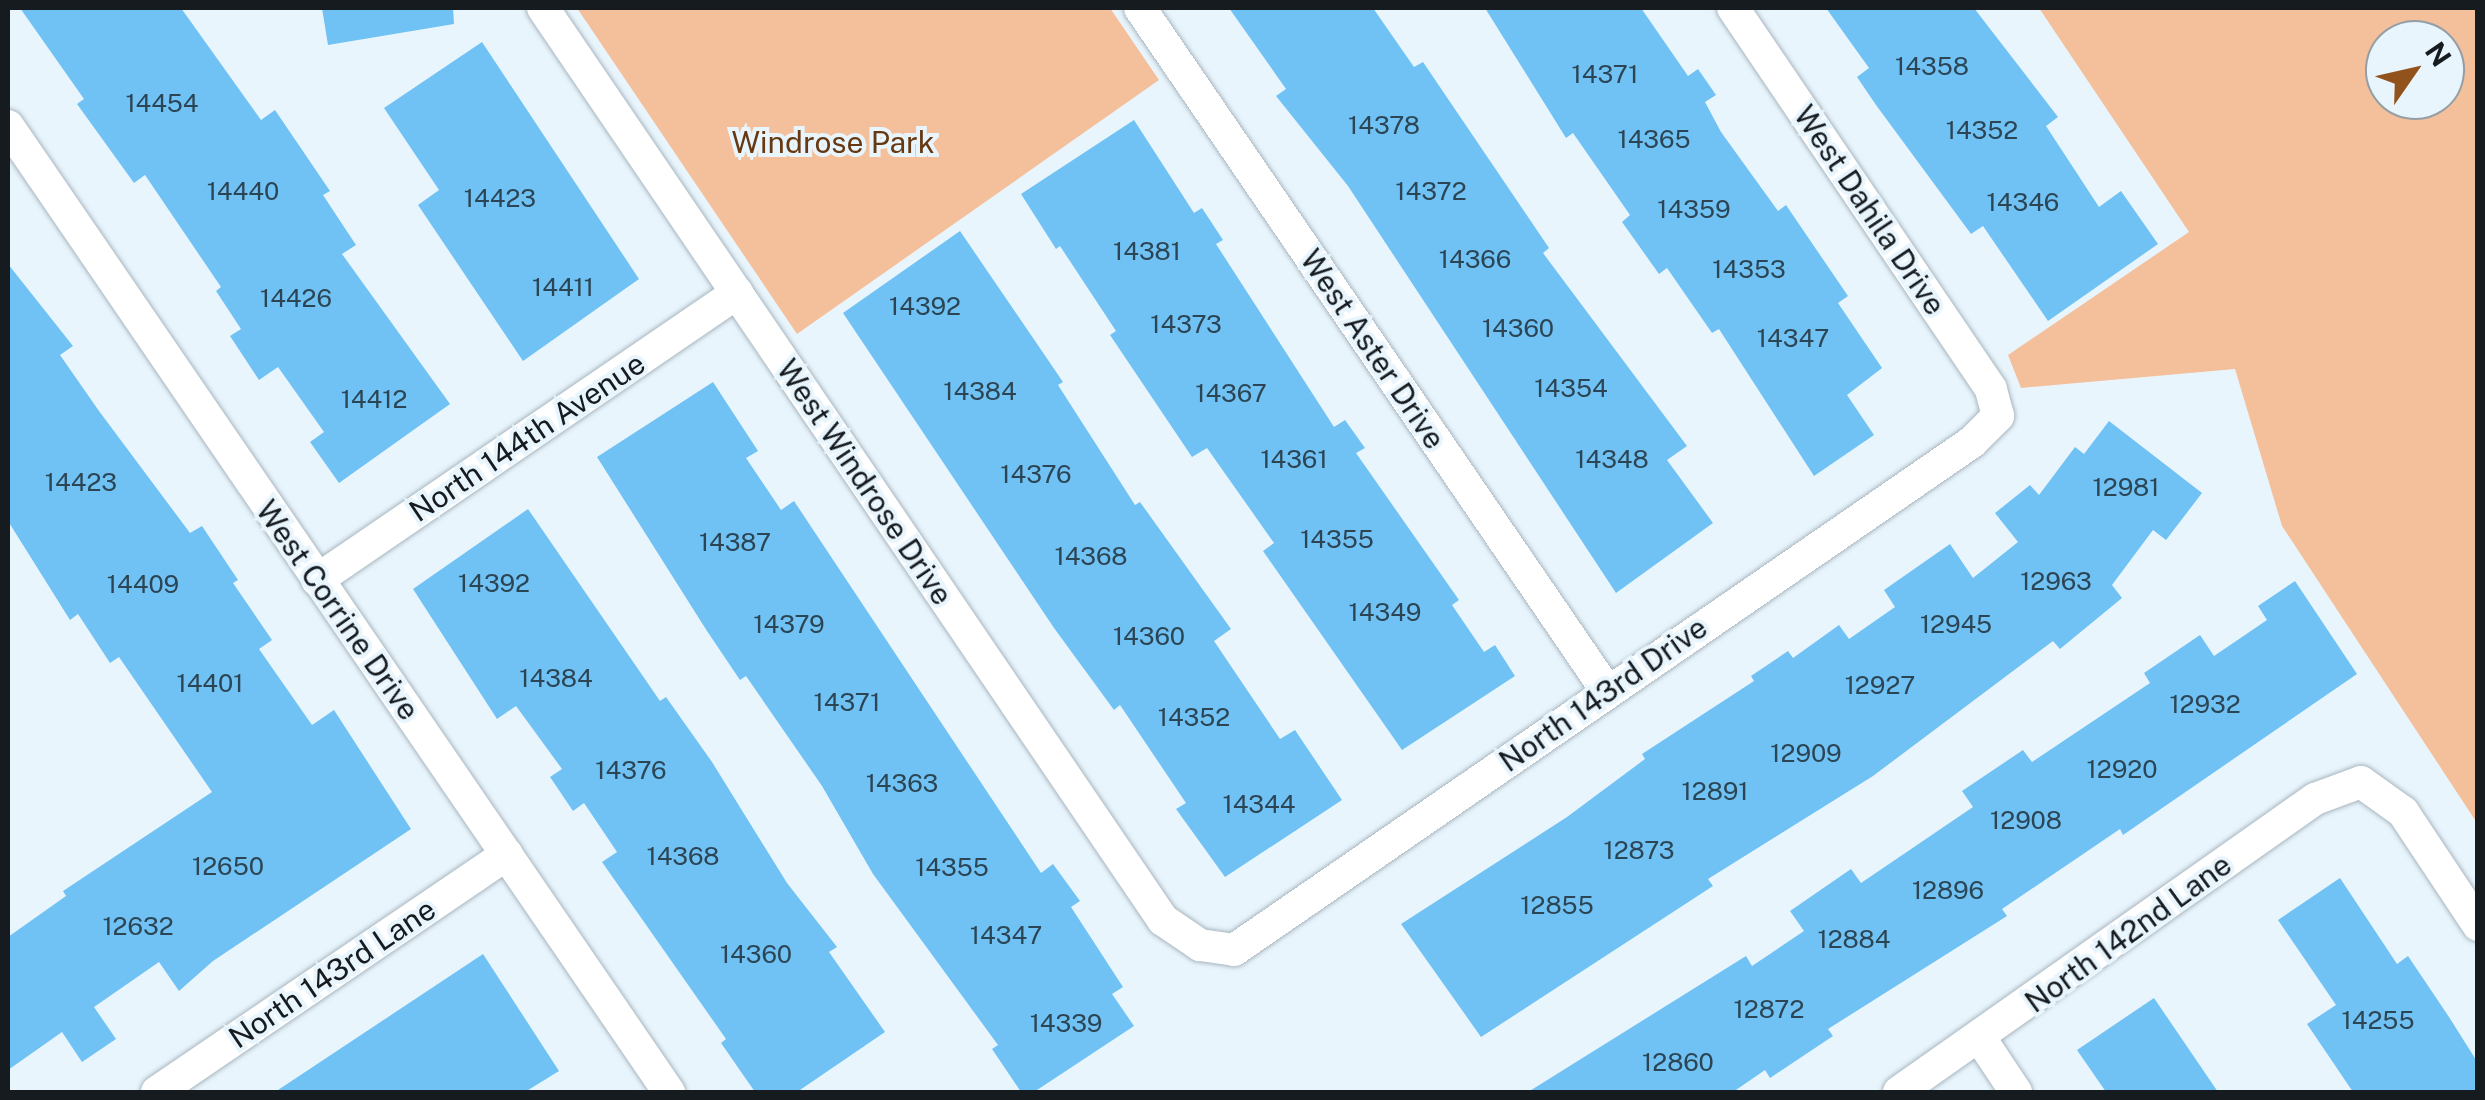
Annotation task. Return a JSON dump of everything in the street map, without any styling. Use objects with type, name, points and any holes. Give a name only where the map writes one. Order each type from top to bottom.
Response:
[{"type":"street","name":"West Windrose Drive","points":[[543,8],[1163,920],[1200,945]]},
{"type":"street","name":"West Aster Drive","points":[[1140,8],[1606,692]]},
{"type":"street","name":"West Dahila Drive","points":[[1733,8],[1991,389],[1998,416]]},
{"type":"street","name":"West Corrine Drive","points":[[8,126],[669,1092]]},
{"type":"street","name":"North 144th Avenue","points":[[317,580],[737,293]]},
{"type":"street","name":"North 143rd Drive","points":[[1200,945],[1234,950],[1972,442],[1998,416]]},
{"type":"street","name":"North 142nd Lane","points":[[1898,1092],[2315,799],[2361,782],[2403,812],[2478,925]]},
{"type":"street","name":"North 143rd Lane","points":[[157,1092],[507,854]]},
{"type":"street","points":[[1980,1038],[2016,1092]]},
{"type":"green space","name":"Windrose Park","points":[[577,8],[1110,8],[1159,80],[797,334]]},
{"type":"green space","points":[[2039,8],[2477,8],[2477,823],[2282,526],[2235,369],[2021,388],[2008,355],[2189,232]]},
{"type":"building","points":[[20,8],[181,8],[261,120],[275,110],[330,191],[323,195],[356,245],[342,254],[450,404],[339,483],[310,442],[324,432],[278,367],[259,380],[230,336],[241,329],[216,291],[221,287],[145,175],[134,183],[77,104],[84,99]]},
{"type":"building","points":[[322,8],[453,8],[454,24],[328,45]]},
{"type":"building","points":[[1229,8],[1373,8],[1414,67],[1423,62],[1549,248],[1543,253],[1687,446],[1667,460],[1713,523],[1616,593],[1348,186],[1276,96],[1286,89]]},
{"type":"building","points":[[1485,8],[1641,8],[1688,76],[1698,69],[1716,95],[1705,102],[1721,132],[1778,211],[1786,205],[1848,296],[1838,303],[1882,368],[1847,395],[1874,435],[1814,476],[1719,329],[1712,333],[1667,268],[1659,274],[1622,222],[1630,215],[1573,133],[1566,138]]},
{"type":"building","points":[[1826,8],[1974,8],[2058,117],[2046,126],[2099,207],[2121,191],[2158,244],[2048,321],[1983,226],[1971,234],[1876,105],[1857,77],[1869,68]]},
{"type":"building","points":[[482,42],[639,279],[523,361],[418,205],[439,190],[384,108]]},
{"type":"building","points":[[1134,120],[1194,213],[1202,208],[1223,240],[1216,244],[1334,427],[1345,420],[1365,448],[1356,453],[1459,600],[1452,605],[1484,652],[1495,645],[1515,676],[1402,750],[1263,551],[1274,543],[1207,448],[1192,457],[1110,335],[1116,331],[1021,194]]},
{"type":"building","points":[[960,231],[1063,382],[1058,385],[1135,505],[1140,502],[1231,629],[1214,641],[1280,739],[1295,730],[1342,800],[1225,877],[1176,809],[1186,803],[1120,705],[1114,710],[1054,628],[843,313]]},
{"type":"building","points":[[8,264],[73,346],[60,355],[99,411],[190,533],[202,526],[238,580],[233,583],[272,640],[259,649],[312,725],[334,710],[411,829],[213,961],[179,991],[159,962],[94,1007],[116,1039],[82,1062],[62,1032],[8,1070],[8,937],[66,896],[63,891],[212,792],[119,657],[110,663],[78,614],[70,620],[8,521]]},
{"type":"building","points":[[713,382],[758,451],[746,458],[781,510],[794,501],[1041,873],[1053,864],[1080,901],[1071,907],[1123,987],[1112,994],[1134,1026],[1034,1092],[1021,1092],[992,1049],[998,1045],[873,874],[822,786],[746,676],[740,680],[597,457]]},
{"type":"building","points":[[2109,421],[2202,493],[2166,540],[2153,530],[2112,585],[2122,598],[2060,649],[2053,641],[1873,776],[1708,879],[1713,886],[1481,1037],[1401,924],[1567,817],[1645,759],[1642,754],[1754,681],[1751,676],[1788,651],[1793,658],[1839,625],[1849,639],[1895,607],[1884,590],[1950,544],[1973,578],[2018,542],[1995,513],[2030,485],[2039,495],[2075,447],[2084,454]]},
{"type":"building","points":[[528,509],[660,701],[666,697],[712,762],[787,883],[837,947],[829,952],[885,1032],[797,1092],[755,1092],[721,1043],[726,1039],[602,862],[617,852],[584,803],[573,811],[550,777],[562,769],[516,706],[497,719],[413,589]]},
{"type":"building","points":[[2295,581],[2357,674],[2123,835],[2120,829],[2002,909],[2007,916],[1828,1029],[1833,1036],[1770,1078],[1765,1070],[1733,1092],[1528,1092],[1746,956],[1752,966],[1804,931],[1790,911],[1851,869],[1861,883],[1973,807],[1962,791],[2023,750],[2032,762],[2150,683],[2144,673],[2200,635],[2214,656],[2267,620],[2258,606]]},
{"type":"building","points":[[2340,878],[2397,964],[2408,956],[2449,1017],[2478,1063],[2478,1092],[2353,1092],[2307,1024],[2336,1005],[2278,920]]},
{"type":"building","points":[[483,954],[559,1071],[525,1092],[275,1092]]},
{"type":"building","points":[[2154,998],[2218,1092],[2106,1092],[2077,1050]]}]
